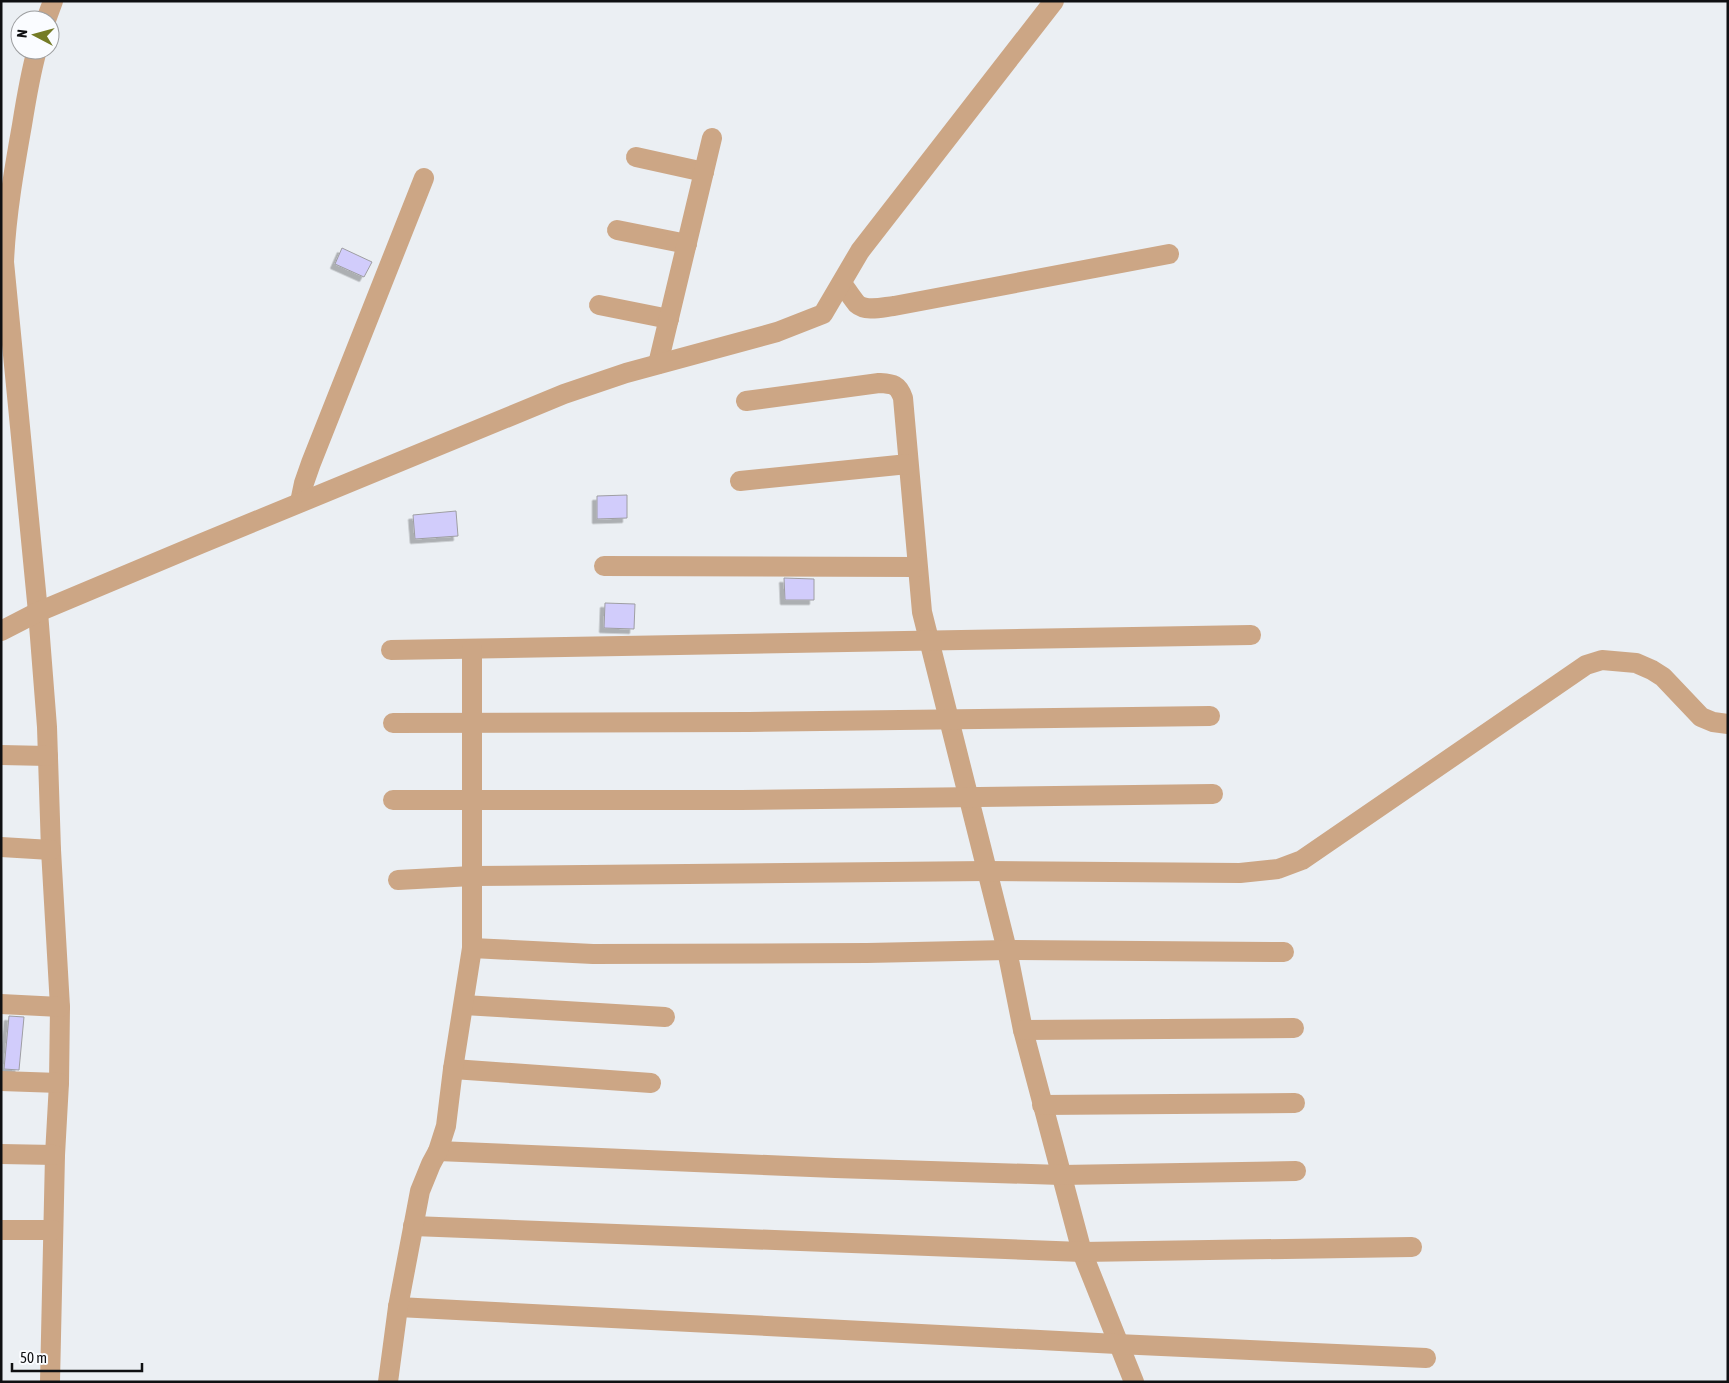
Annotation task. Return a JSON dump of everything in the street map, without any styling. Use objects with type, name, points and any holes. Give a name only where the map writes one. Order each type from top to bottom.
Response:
[{"type":"street","points":[[1,631],[38,612],[564,394],[626,373],[777,332],[823,314],[860,251],[1054,1]]},
{"type":"street","points":[[34,60],[18,146],[6,227],[4,262],[38,612],[48,756],[60,1007],[60,1083],[55,1155],[50,1382]]},
{"type":"street","points":[[658,364],[712,138]]},
{"type":"street","points":[[636,157],[704,172]]},
{"type":"street","points":[[300,502],[311,464],[424,178]]},
{"type":"street","points":[[618,230],[687,244]]},
{"type":"street","points":[[842,284],[856,303],[870,308],[904,304],[1169,254]]},
{"type":"street","points":[[599,304],[669,318]]},
{"type":"street","points":[[746,401],[879,383],[892,384],[900,389],[903,398],[917,567],[922,612],[928,641],[1007,950],[1023,1030],[1042,1106],[1082,1252],[1134,1382]]},
{"type":"street","points":[[740,481],[908,464]]},
{"type":"street","points":[[604,566],[917,567]]},
{"type":"street","points":[[391,650],[1250,636]]},
{"type":"street","points":[[388,1382],[398,1307],[420,1191],[438,1151],[446,1126],[472,948],[472,649]]},
{"type":"street","points":[[398,880],[472,876],[987,871],[1240,873],[1278,869],[1302,860],[1586,665],[1602,660],[1636,663],[1662,677],[1700,717],[1713,722],[1728,724]]},
{"type":"street","points":[[393,723],[1210,716]]},
{"type":"street","points":[[1,755],[48,756]]},
{"type":"street","points":[[393,800],[741,800],[1214,794]]},
{"type":"street","points":[[1,847],[51,850]]},
{"type":"street","points":[[472,948],[593,954],[857,953],[1007,950],[1284,952]]},
{"type":"street","points":[[1,1004],[60,1007]]},
{"type":"street","points":[[464,1005],[665,1017]]},
{"type":"street","points":[[1023,1030],[1294,1028]]},
{"type":"street","points":[[453,1069],[652,1083]]},
{"type":"street","points":[[1,1081],[60,1083]]},
{"type":"street","points":[[1042,1106],[1295,1103]]},
{"type":"street","points":[[438,1151],[825,1168],[1061,1175],[1296,1171]]},
{"type":"street","points":[[1,1154],[55,1155]]},
{"type":"street","points":[[413,1226],[1082,1252],[1412,1247]]},
{"type":"street","points":[[1,1230],[53,1230]]},
{"type":"street","points":[[398,1307],[1426,1358]]},
{"type":"building","points":[[342,248],[372,262],[364,277],[335,264]]},
{"type":"building","points":[[627,495],[627,518],[597,519],[597,496]]},
{"type":"building","points":[[456,511],[458,536],[415,539],[413,515]]},
{"type":"building","points":[[784,578],[814,579],[814,600],[785,600]]},
{"type":"building","points":[[605,603],[635,604],[634,629],[604,628]]},
{"type":"building","points":[[9,1016],[24,1017],[19,1070],[4,1069]]}]
